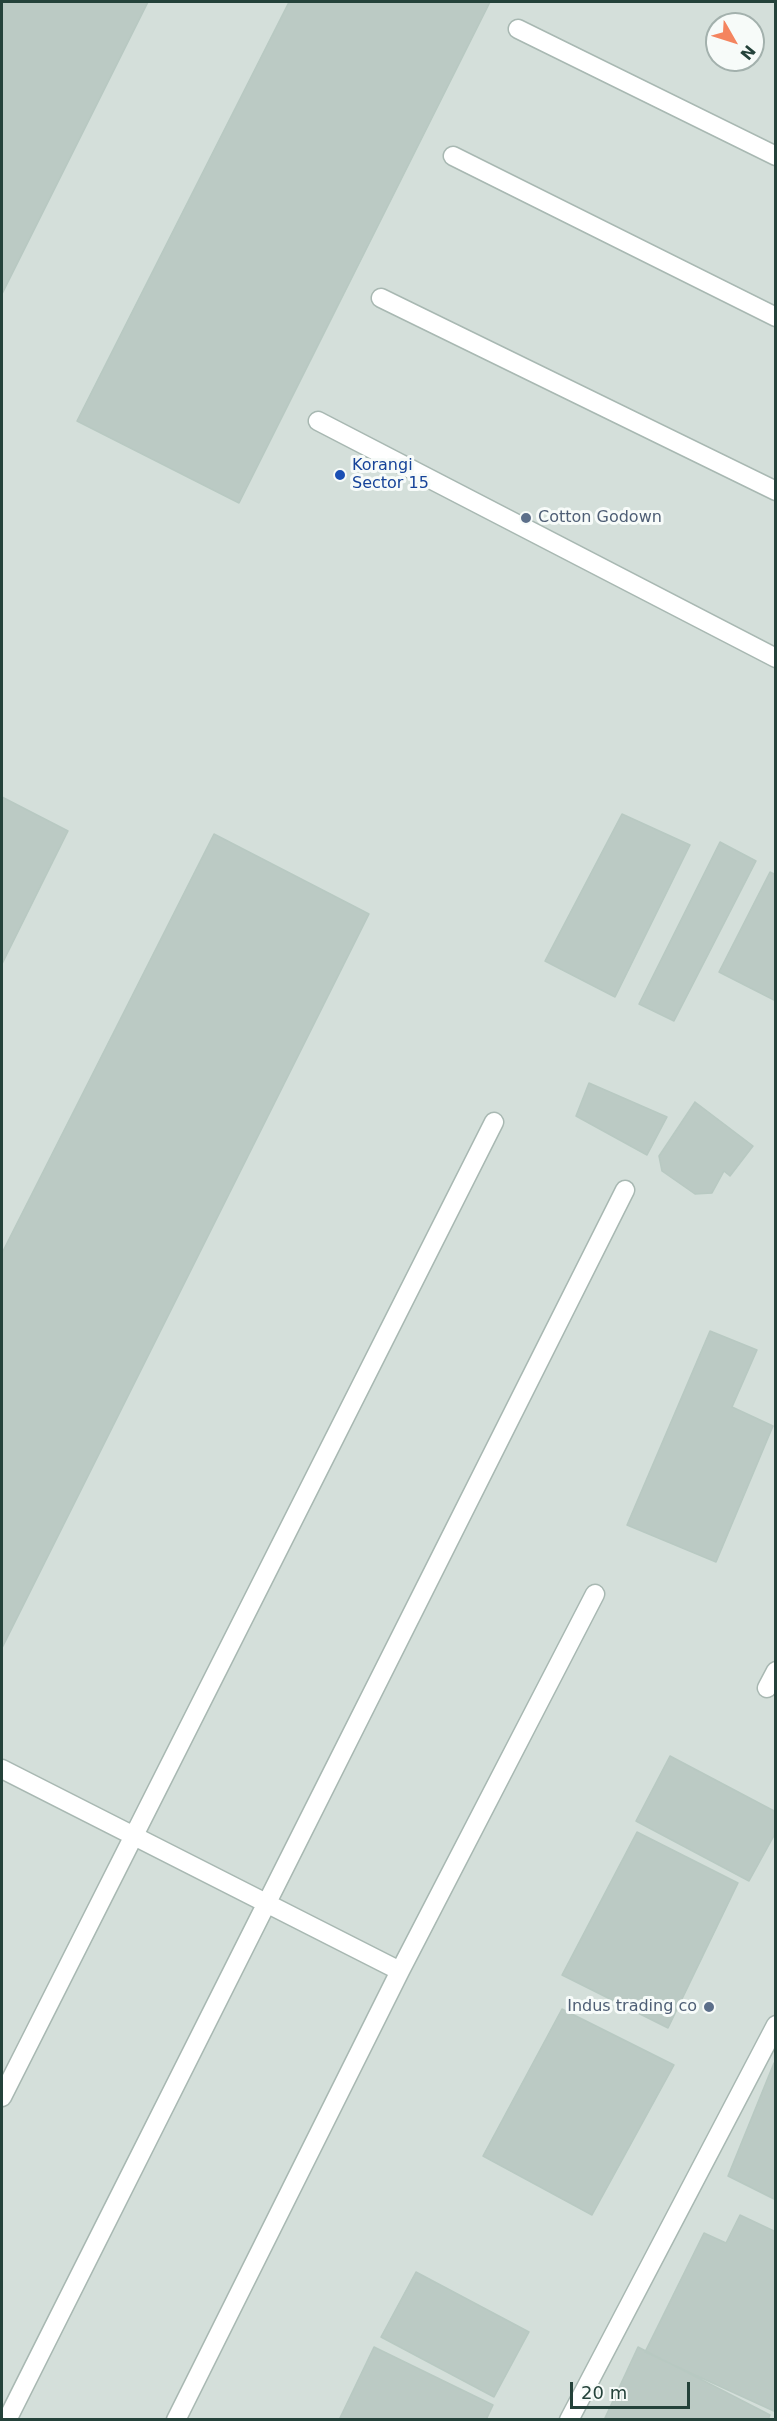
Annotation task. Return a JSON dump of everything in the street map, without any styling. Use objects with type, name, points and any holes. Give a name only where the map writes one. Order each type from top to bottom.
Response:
[{"type":"lane","points":[[518,29],[776,156]]},
{"type":"lane","points":[[453,156],[776,317]]},
{"type":"lane","points":[[381,298],[776,491]]},
{"type":"lane","points":[[318,421],[776,658]]},
{"type":"lane","points":[[2,2097],[494,1122]]},
{"type":"lane","points":[[7,2420],[625,1190]]},
{"type":"lane","points":[[176,2420],[400,1971],[595,1594]]},
{"type":"lane","points":[[767,1688],[776,1671]]},
{"type":"lane","points":[[2,1769],[400,1971]]},
{"type":"lane","points":[[570,2420],[776,2025]]},
{"type":"shaded area","points":[[2,2],[775,2],[775,2419],[2,2420]]},
{"type":"building","points":[[2,2],[148,2],[2,294]]},
{"type":"building","points":[[289,2],[490,2],[239,503],[77,421]]},
{"type":"building","points":[[2,797],[68,831],[2,964]]},
{"type":"building","points":[[622,814],[690,845],[615,997],[545,961]]},
{"type":"building","points":[[214,834],[369,914],[2,1648],[2,1253]]},
{"type":"building","points":[[720,842],[756,861],[674,1021],[639,1004]]},
{"type":"building","points":[[770,872],[776,875],[776,1001],[719,972]]},
{"type":"building","points":[[589,1083],[667,1117],[647,1155],[576,1116]]},
{"type":"building","points":[[695,1102],[753,1146],[730,1176],[724,1171],[712,1193],[695,1194],[662,1171],[659,1156]]},
{"type":"building","points":[[710,1331],[757,1350],[732,1407],[773,1426],[716,1562],[627,1525]]},
{"type":"building","points":[[670,1756],[776,1812],[776,1832],[749,1881],[636,1821]]},
{"type":"building","points":[[637,1832],[738,1883],[668,2028],[562,1975]]},
{"type":"building","points":[[562,2009],[674,2065],[592,2215],[483,2156]]},
{"type":"building","points":[[774,2063],[776,2064],[776,2200],[728,2176]]},
{"type":"building","points":[[740,2215],[776,2232],[776,2412],[645,2352],[704,2233],[726,2243]]},
{"type":"building","points":[[416,2272],[529,2332],[494,2397],[381,2337]]},
{"type":"building","points":[[374,2347],[493,2405],[486,2420],[339,2420]]},
{"type":"building","points":[[638,2347],[770,2415],[768,2420],[604,2420]]},
{"type":"place","name":"Korangi Sector 15","points":[[340,475]]},
{"type":"place","name":"Cotton Godown","points":[[526,518]]},
{"type":"place","name":"Indus trading co","points":[[709,2007]]}]
